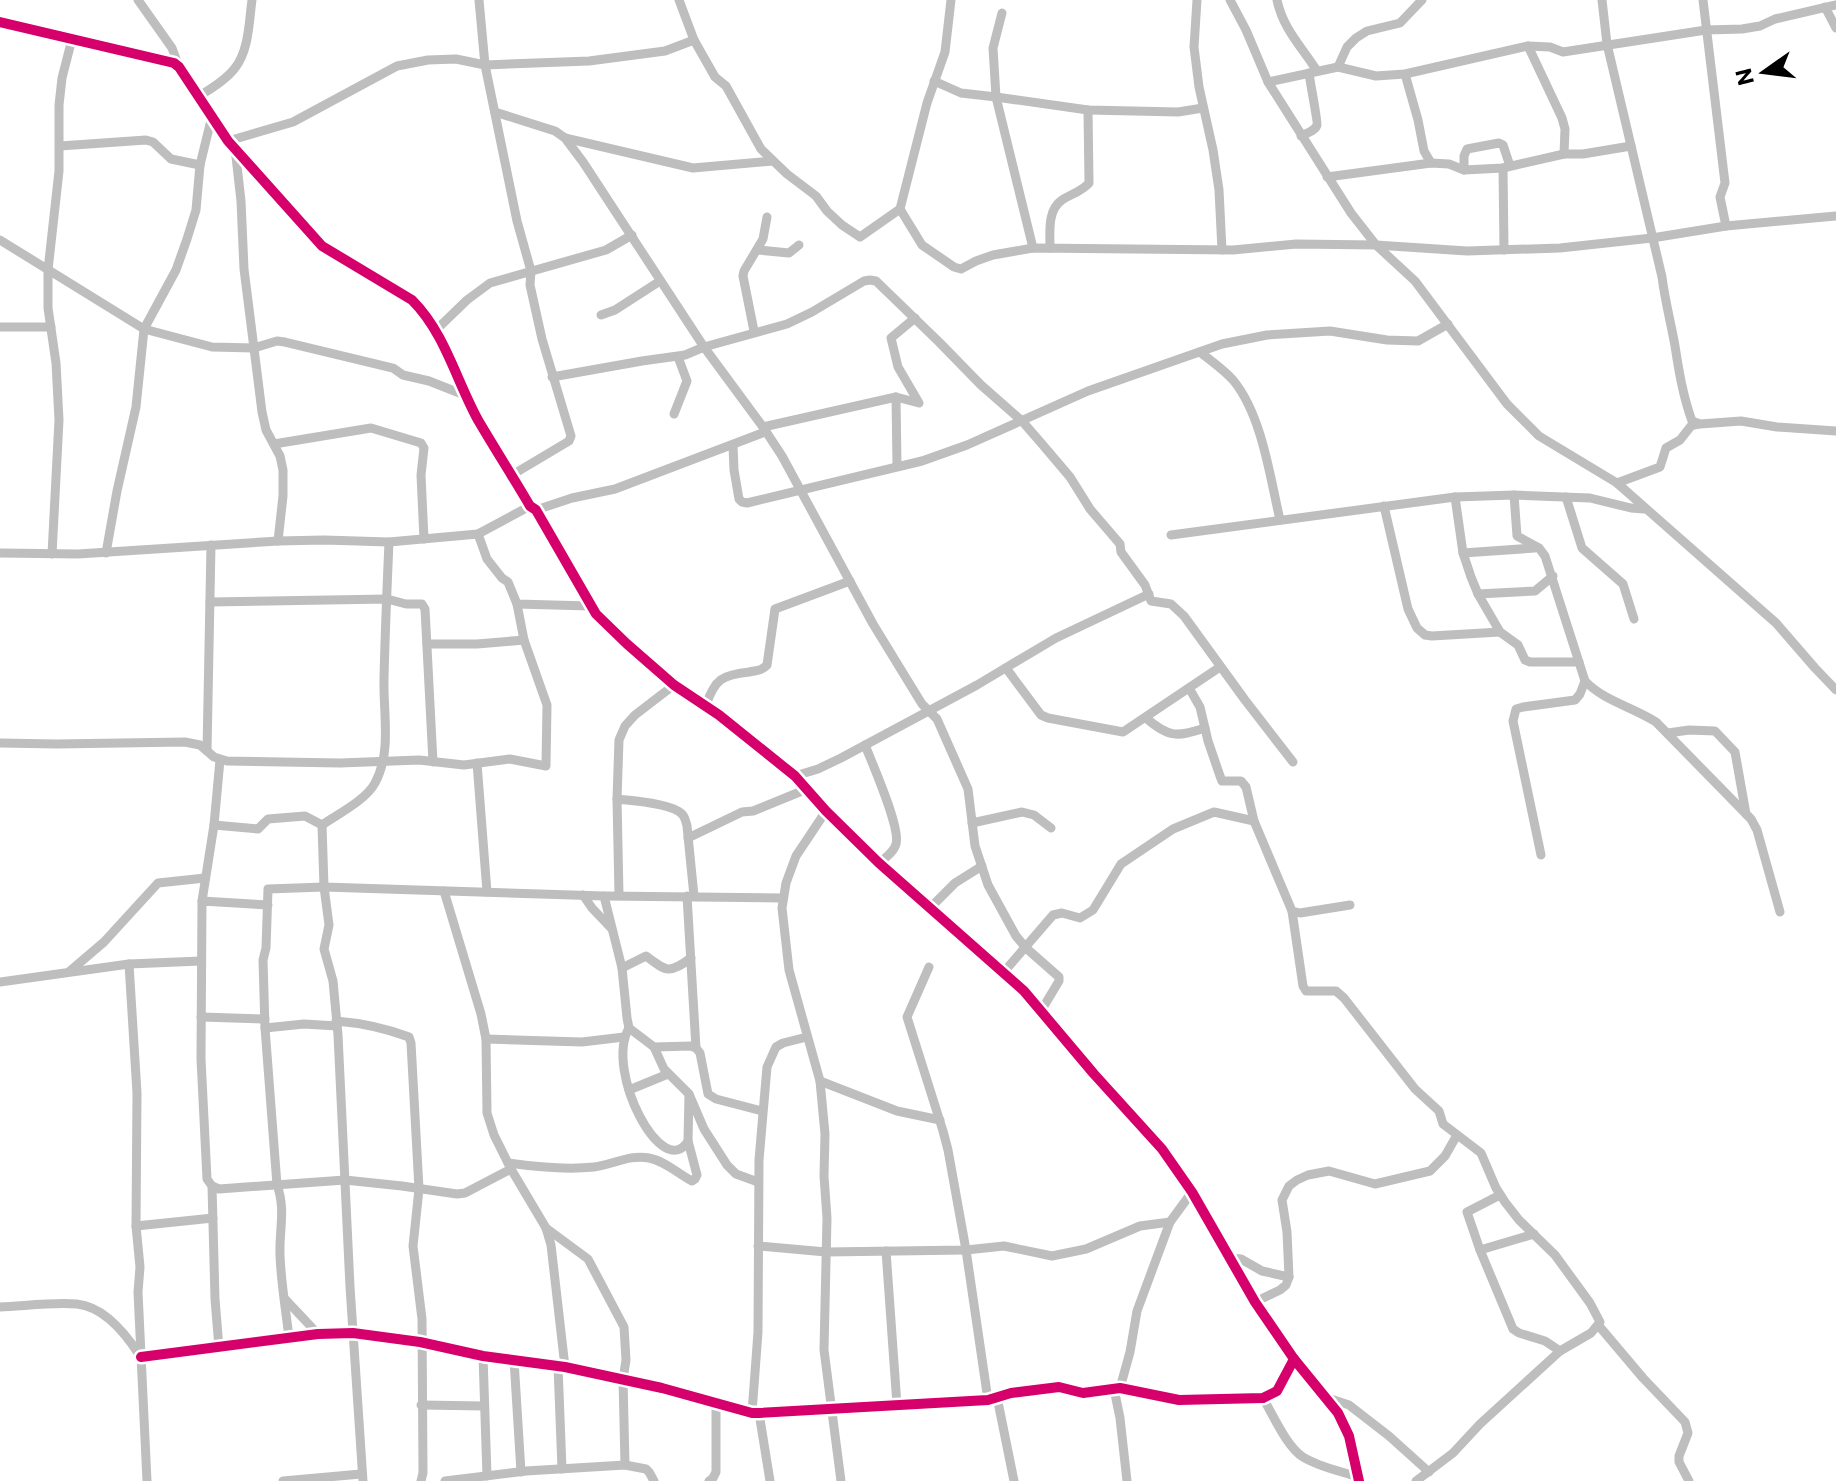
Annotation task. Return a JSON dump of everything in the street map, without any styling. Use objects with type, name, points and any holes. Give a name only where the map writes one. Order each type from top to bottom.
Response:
[{"type":"street","points":[[138,0],[172,48],[179,67],[231,144],[322,246],[412,300],[436,330],[477,418],[596,614],[674,685],[706,705],[795,776],[879,863],[1024,991],[1162,1149],[1192,1192],[1255,1302],[1294,1359],[1338,1413],[1349,1436],[1358,1479]]},
{"type":"street","points":[[199,96],[235,69],[245,50],[252,0]]},
{"type":"street","points":[[479,0],[485,65],[517,221],[531,271],[530,285],[552,377],[571,436],[569,441],[512,475]]},
{"type":"street","points":[[679,0],[694,40],[715,77],[726,86],[761,149],[816,196],[842,225],[860,237],[900,209],[934,81],[945,52],[951,0]]},
{"type":"street","points":[[1197,0],[1194,47],[1219,190],[1222,250]]},
{"type":"street","points":[[1230,0],[1268,82],[1327,177],[1376,245],[1415,281],[1507,404],[1539,436],[1617,483],[1776,623],[1836,690]]},
{"type":"street","points":[[1277,0],[1282,20],[1313,72],[1311,92],[1318,124],[1301,136]]},
{"type":"street","points":[[1338,67],[1347,47],[1356,38],[1367,31],[1400,23],[1422,0]]},
{"type":"street","points":[[1602,0],[1607,44],[1662,277],[1679,376],[1692,421],[1700,424]]},
{"type":"street","points":[[1703,0],[1725,183],[1720,197],[1726,226]]},
{"type":"street","points":[[1268,82],[1338,67],[1376,76],[1405,74],[1528,46],[1550,47],[1563,52],[1706,30],[1742,29],[1831,6],[1836,28]]},
{"type":"street","points":[[1002,13],[993,48],[996,97],[1033,248]]},
{"type":"street","points":[[0,22],[174,63],[179,67]]},
{"type":"street","points":[[52,554],[59,420],[56,363],[48,308],[48,270],[59,171],[59,105],[72,39]]},
{"type":"street","points":[[231,144],[293,122],[397,66],[442,59],[485,65],[589,61],[665,51],[694,40]]},
{"type":"street","points":[[1528,46],[1565,129],[1564,154]]},
{"type":"street","points":[[1405,74],[1424,151],[1431,163]]},
{"type":"street","points":[[934,81],[961,93],[1088,110],[1178,112],[1203,108]]},
{"type":"street","points":[[1050,248],[1051,215],[1055,206],[1086,188],[1089,183],[1088,110]]},
{"type":"street","points":[[495,112],[555,131],[565,138],[704,347],[764,430],[801,490],[873,624],[922,704],[937,719],[965,780],[975,846],[996,900],[1016,936],[1060,979],[1041,1011]]},
{"type":"street","points":[[106,553],[136,407],[144,329],[176,270],[187,239],[196,210],[200,165],[212,116]]},
{"type":"street","points":[[565,138],[693,168],[773,161]]},
{"type":"street","points":[[60,146],[146,140],[153,142],[171,159],[200,165]]},
{"type":"street","points":[[1464,170],[1467,149],[1499,143],[1506,149],[1504,250]]},
{"type":"street","points":[[231,144],[241,201],[244,269],[264,421],[283,470],[278,541]]},
{"type":"street","points":[[1327,177],[1431,163],[1449,164],[1464,170],[1507,167],[1564,154],[1631,146]]},
{"type":"street","points":[[900,209],[922,245],[961,269],[993,255],[1033,248],[1233,250],[1296,244],[1467,251],[1560,248],[1726,226],[1836,216]]},
{"type":"street","points":[[754,331],[743,276],[758,250],[767,217]]},
{"type":"street","points":[[436,330],[490,283],[606,250],[632,235]]},
{"type":"street","points":[[0,240],[144,329],[205,347],[254,348],[277,341],[285,342],[393,368],[403,375],[468,396]]},
{"type":"street","points":[[758,250],[789,253],[799,245]]},
{"type":"street","points":[[552,377],[678,357],[754,331],[787,324],[864,281],[870,280],[883,286],[981,385],[1022,421],[1120,543],[1121,552],[1152,602],[1171,604],[1184,616],[1293,762]]},
{"type":"street","points":[[601,315],[615,310],[660,281]]},
{"type":"street","points":[[0,553],[106,553],[278,541],[389,542],[478,534],[533,508],[615,489],[733,445],[764,430],[896,397],[919,403],[898,367],[891,338],[915,318]]},
{"type":"street","points":[[733,445],[739,499],[747,503],[922,461],[967,445],[1088,391],[1222,344],[1294,332],[1330,331],[1387,340],[1418,341],[1448,324]]},
{"type":"street","points":[[0,327],[51,327]]},
{"type":"street","points":[[1200,352],[1230,377],[1246,400],[1259,433],[1280,520]]},
{"type":"street","points":[[674,414],[687,381],[678,357]]},
{"type":"street","points":[[896,397],[897,466]]},
{"type":"street","points":[[1617,483],[1660,467],[1666,448],[1680,440],[1691,426],[1741,421],[1836,431]]},
{"type":"street","points":[[274,444],[371,428],[421,443],[424,445],[421,475],[424,539]]},
{"type":"street","points":[[1624,506],[1625,490]]},
{"type":"street","points":[[1171,535],[1455,497],[1514,495],[1590,498],[1644,509]]},
{"type":"street","points":[[1514,495],[1517,536],[1539,548],[1545,556],[1585,681],[1594,691],[1642,713],[1668,733],[1746,814],[1757,830],[1780,912]]},
{"type":"street","points":[[1455,497],[1463,553],[1478,594],[1500,632],[1518,645],[1525,660],[1530,662],[1579,662]]},
{"type":"street","points":[[1566,497],[1582,548],[1623,584],[1634,619]]},
{"type":"street","points":[[1384,506],[1408,609],[1417,628],[1425,635],[1432,636],[1500,632]]},
{"type":"street","points":[[0,743],[185,742],[200,745],[220,760],[272,763],[419,760],[451,765],[510,759],[546,766],[547,705],[524,640],[517,604],[508,582],[487,559],[478,534]]},
{"type":"street","points":[[322,825],[368,793],[375,785],[383,762],[389,542]]},
{"type":"street","points":[[207,751],[211,545]]},
{"type":"street","points":[[1463,553],[1539,548]]},
{"type":"street","points":[[1478,594],[1535,591],[1553,576]]},
{"type":"street","points":[[706,705],[712,687],[724,676],[763,670],[767,665],[775,609],[850,581]]},
{"type":"street","points":[[795,776],[818,769],[865,745],[1056,638],[1149,594]]},
{"type":"street","points":[[210,602],[387,599],[422,604],[425,609],[433,762]]},
{"type":"street","points":[[517,604],[590,606]]},
{"type":"street","points":[[427,644],[524,640]]},
{"type":"street","points":[[1006,668],[1036,711],[1048,718],[1123,732],[1220,667]]},
{"type":"street","points":[[1541,855],[1513,715],[1516,709],[1523,707],[1575,700],[1585,681]]},
{"type":"street","points":[[619,895],[618,746],[625,726],[646,705],[674,685]]},
{"type":"street","points":[[1189,688],[1198,701],[1222,781],[1241,781],[1244,784],[1254,821],[1292,911],[1306,991],[1340,993],[1415,1089],[1439,1111],[1443,1124],[1481,1153],[1500,1195],[1515,1217],[1555,1255],[1599,1318],[1599,1326],[1685,1422],[1688,1433],[1679,1462],[1689,1481]]},
{"type":"street","points":[[1146,718],[1160,730],[1179,735],[1205,728]]},
{"type":"street","points":[[1668,733],[1715,731],[1735,750],[1746,814]]},
{"type":"street","points":[[865,745],[897,839],[892,852],[879,863]]},
{"type":"street","points":[[220,760],[202,901],[201,1059],[207,1179],[212,1186],[219,1189],[345,1180],[451,1194],[465,1193],[509,1166],[590,1168],[639,1157],[665,1163],[692,1181],[697,1175],[688,1141],[689,1094]]},
{"type":"street","points":[[477,763],[487,892]]},
{"type":"street","points":[[688,838],[742,812],[753,811],[807,789]]},
{"type":"street","points":[[617,799],[665,807],[684,815],[686,821],[696,1048]]},
{"type":"street","points":[[826,811],[796,856],[782,908],[789,970],[820,1081],[825,1134],[824,1350],[841,1481]]},
{"type":"street","points":[[972,823],[1022,812],[1034,815],[1051,828]]},
{"type":"street","points":[[1003,973],[1053,915],[1062,913],[1080,918],[1093,910],[1121,864],[1173,829],[1214,812],[1254,821]]},
{"type":"street","points":[[214,825],[258,829],[268,819],[305,816],[322,825],[329,925],[324,949],[333,981],[362,1478],[283,1481]]},
{"type":"street","points":[[930,908],[955,883],[982,866]]},
{"type":"street","points":[[70,971],[104,942],[158,883],[205,878]]},
{"type":"street","points":[[289,1338],[280,1252],[282,1210],[277,1185],[265,1023],[263,960],[268,889],[324,887],[783,898]]},
{"type":"street","points":[[444,891],[471,976],[486,1039],[487,1113],[509,1166],[546,1228],[551,1245],[562,1366],[562,1469]]},
{"type":"street","points":[[583,895],[611,928]]},
{"type":"street","points":[[604,896],[622,968],[627,1032],[622,1048],[629,1090],[639,1118],[665,1148],[684,1148],[688,1141]]},
{"type":"street","points":[[202,901],[268,905]]},
{"type":"street","points":[[1292,911],[1300,913],[1350,905]]},
{"type":"street","points":[[622,968],[646,956],[664,969],[675,970],[691,958]]},
{"type":"street","points":[[0,982],[129,964],[201,961]]},
{"type":"street","points":[[129,964],[137,1093],[136,1226],[147,1481]]},
{"type":"street","points":[[929,967],[907,1017],[948,1150],[993,1399],[1014,1481]]},
{"type":"street","points":[[201,1017],[265,1023],[368,1025],[409,1037],[419,1189],[413,1246],[422,1319],[421,1481]]},
{"type":"street","points":[[486,1039],[582,1042],[627,1032],[654,1047],[691,1046],[700,1053],[708,1094],[762,1111]]},
{"type":"street","points":[[770,1481],[756,1413],[758,1182],[762,1111],[767,1067],[776,1047],[807,1037]]},
{"type":"street","points":[[654,1047],[664,1069],[689,1094],[704,1129],[727,1165],[736,1174],[758,1182]]},
{"type":"street","points":[[629,1090],[668,1074]]},
{"type":"street","points":[[820,1081],[897,1111],[940,1120]]},
{"type":"street","points":[[1255,1302],[1284,1287],[1289,1277],[1282,1200],[1289,1186],[1308,1175],[1329,1171],[1375,1184],[1430,1171],[1445,1156],[1457,1135]]},
{"type":"street","points":[[212,1186],[219,1348]]},
{"type":"street","points":[[1127,1481],[1117,1389],[1130,1352],[1137,1311],[1170,1222],[1192,1192]]},
{"type":"street","points":[[1500,1195],[1467,1212],[1480,1250],[1513,1329],[1545,1341],[1560,1351]]},
{"type":"street","points":[[136,1226],[213,1218]]},
{"type":"street","points":[[758,1246],[826,1252],[1010,1247],[1052,1256],[1086,1249],[1140,1226],[1170,1222]]},
{"type":"street","points":[[546,1228],[588,1259],[626,1332],[623,1379],[625,1465]]},
{"type":"street","points":[[1480,1250],[1534,1234]]},
{"type":"street","points":[[886,1251],[897,1405]]},
{"type":"street","points":[[1229,1258],[1245,1261],[1262,1271],[1289,1277]]},
{"type":"street","points":[[285,1298],[318,1334]]},
{"type":"street","points":[[0,1307],[80,1304],[112,1322],[141,1357]]},
{"type":"street","points":[[1416,1481],[1453,1453],[1560,1351],[1599,1326]]},
{"type":"street","points":[[141,1357],[318,1334],[353,1333],[420,1342],[483,1356],[562,1366],[756,1413],[993,1399],[1011,1393],[1059,1387],[1083,1393],[1117,1389],[1179,1400],[1263,1398],[1277,1391],[1294,1359]]},
{"type":"street","points":[[483,1356],[487,1476]]},
{"type":"street","points":[[514,1360],[525,1475]]},
{"type":"street","points":[[1325,1397],[1349,1405],[1429,1472]]},
{"type":"street","points":[[1263,1398],[1294,1450],[1302,1457],[1358,1479]]},
{"type":"street","points":[[709,1481],[716,1472],[716,1403]]},
{"type":"street","points":[[421,1405],[484,1406]]},
{"type":"street","points":[[445,1481],[625,1465],[646,1469],[654,1481]]},
{"type":"cycle path","points":[[0,22],[174,63],[228,141],[322,246],[412,300],[433,327],[478,420],[530,506],[536,510],[596,614],[674,685],[719,715],[795,776],[879,863],[1024,991],[1162,1149],[1192,1192],[1255,1302],[1294,1359],[1338,1413],[1349,1436],[1359,1481]]},
{"type":"cycle path","points":[[141,1357],[318,1334],[353,1333],[565,1367],[662,1388],[752,1413],[988,1400],[1011,1393],[1059,1387],[1083,1393],[1120,1388],[1179,1400],[1263,1398],[1277,1391],[1294,1359]]}]
